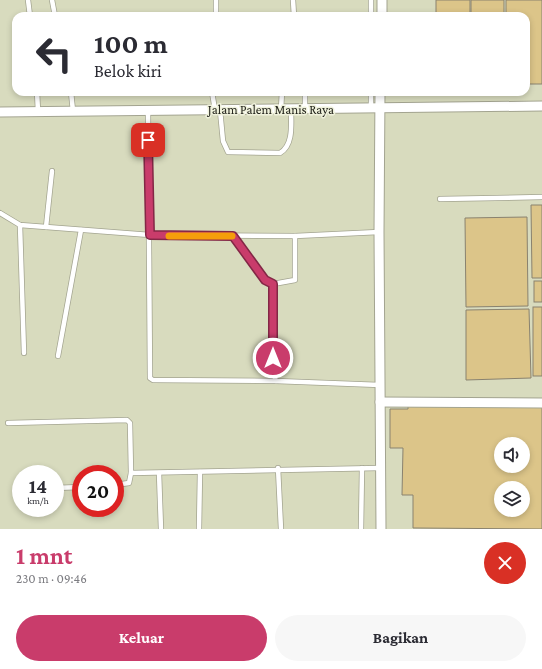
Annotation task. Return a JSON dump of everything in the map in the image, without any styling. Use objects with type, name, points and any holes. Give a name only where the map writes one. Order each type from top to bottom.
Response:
[{"type":"street","points":[[382,0],[382,12]]},
{"type":"street","points":[[379,96],[376,108],[379,232],[381,529]]},
{"type":"street","name":"Jalam Palem Manis Raya","points":[[0,112],[542,106]]},
{"type":"street","points":[[380,402],[542,403]]},
{"type":"lane","points":[[28,0],[30,12]]},
{"type":"lane","points":[[52,0],[54,12]]},
{"type":"lane","points":[[216,0],[216,12]]},
{"type":"lane","points":[[293,0],[294,12]]},
{"type":"lane","points":[[371,0],[371,12]]},
{"type":"lane","points":[[37,96],[38,111]]},
{"type":"lane","points":[[71,96],[73,111]]},
{"type":"lane","points":[[213,96],[218,110],[223,141],[228,152],[280,153],[286,150],[290,142],[291,109]]},
{"type":"lane","points":[[282,96],[282,109]]},
{"type":"lane","points":[[305,96],[305,109]]},
{"type":"lane","points":[[372,96],[376,108]]},
{"type":"lane","points":[[148,110],[150,378],[153,380],[276,381],[380,385]]},
{"type":"lane","points":[[46,227],[52,171]]},
{"type":"lane","points":[[440,199],[542,197]]},
{"type":"lane","points":[[0,213],[20,225],[150,235],[295,236],[379,232]]},
{"type":"lane","points":[[20,225],[24,353]]},
{"type":"lane","points":[[58,356],[81,230]]},
{"type":"lane","points":[[233,236],[265,280],[273,284],[295,280],[295,236]]},
{"type":"lane","points":[[273,284],[273,372],[276,381]]},
{"type":"lane","points":[[8,423],[127,420],[130,423],[131,473],[129,483],[124,484]]},
{"type":"lane","points":[[131,473],[200,472],[278,468],[380,468]]},
{"type":"lane","points":[[278,468],[281,529]]},
{"type":"lane","points":[[361,529],[362,468]]},
{"type":"lane","points":[[199,529],[200,472]]},
{"type":"lane","points":[[159,473],[161,529]]},
{"type":"shaded area","points":[[0,0],[542,0],[542,529],[0,529]]},
{"type":"building","points":[[436,0],[470,0],[470,12],[436,12]]},
{"type":"building","points":[[471,0],[504,0],[504,12],[471,12]]},
{"type":"building","points":[[506,0],[542,0],[542,84],[530,84],[530,12],[506,12]]},
{"type":"building","points":[[531,205],[542,205],[542,278],[532,278]]},
{"type":"building","points":[[527,217],[528,306],[466,307],[465,218]]},
{"type":"building","points":[[534,281],[542,281],[542,302],[534,302]]},
{"type":"building","points":[[533,307],[542,307],[542,376],[533,376]]},
{"type":"building","points":[[529,309],[531,378],[466,380],[466,310]]},
{"type":"building","points":[[408,406],[542,407],[542,529],[413,528],[413,495],[402,495],[403,448],[390,448],[390,409],[408,409]]},
{"type":"slow traffic","points":[[169,236],[232,236]]},
{"type":"route","points":[[148,140],[150,235],[233,236],[265,280],[273,284],[273,358]]}]
